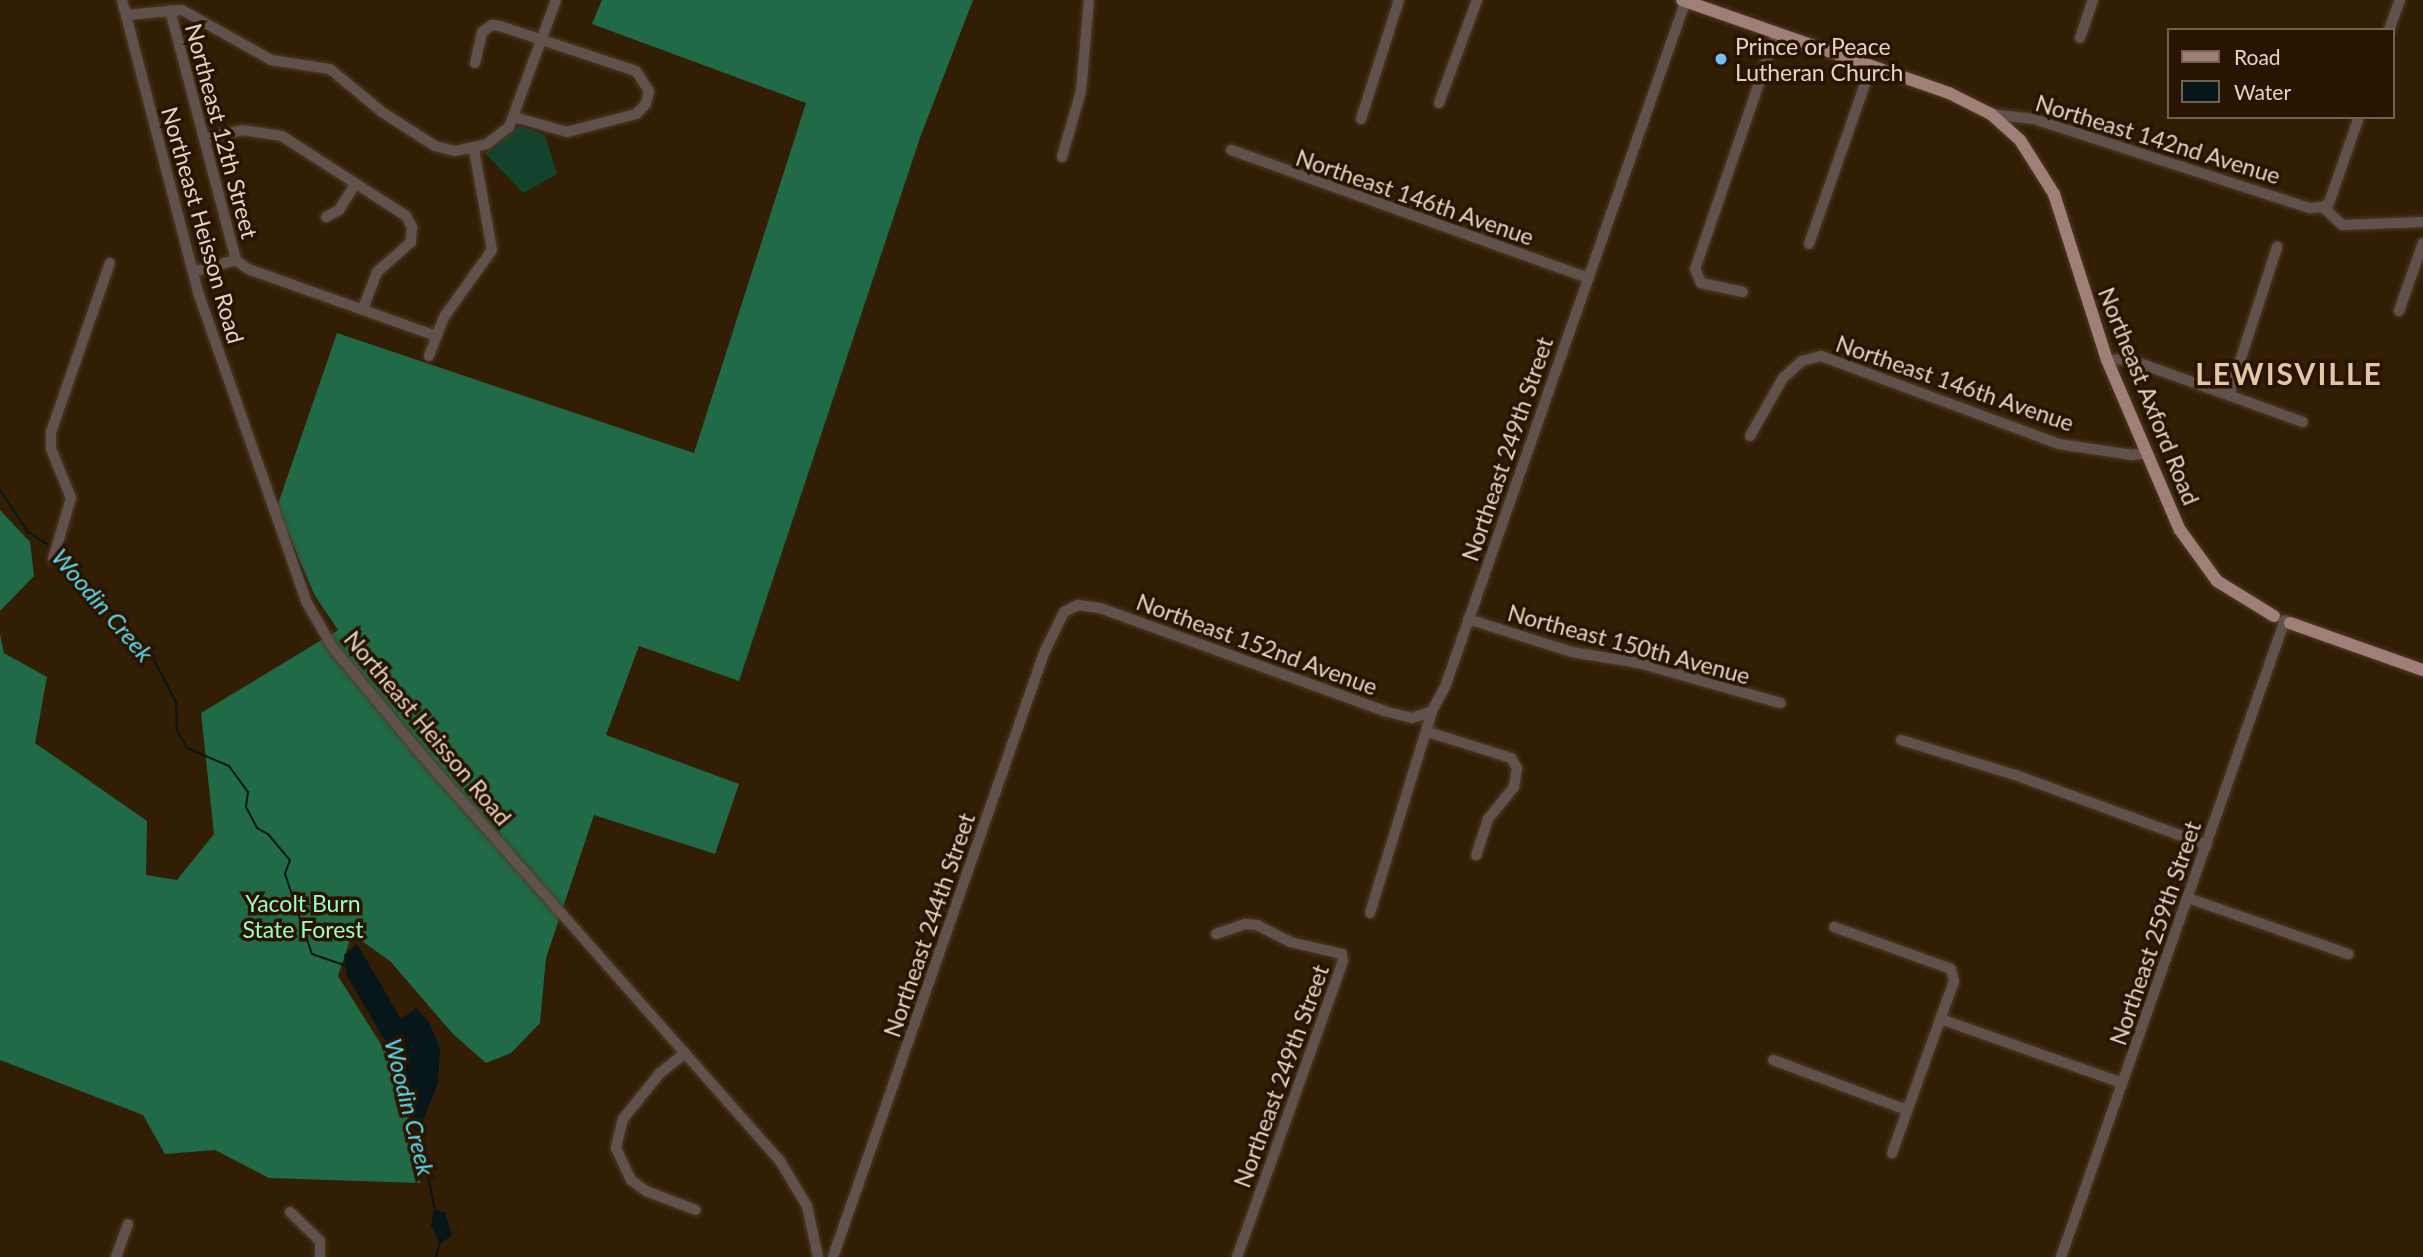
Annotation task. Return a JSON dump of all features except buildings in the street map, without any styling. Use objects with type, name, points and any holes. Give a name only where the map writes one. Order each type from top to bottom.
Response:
[{"type":"main road","name":"Northeast 142nd Avenue","points":[[1684,0],[1949,93],[1991,114]]},
{"type":"main road","name":"Northeast Axford Road","points":[[1991,114],[2020,140],[2054,194],[2107,359],[2180,530],[2200,561],[2240,598],[2283,620],[2423,670]]},
{"type":"street","name":"Northeast Heisson Road","points":[[122,0],[192,272],[307,603],[333,648],[795,1183],[818,1245],[818,1257]]},
{"type":"street","points":[[126,15],[170,10],[190,12],[271,60],[335,71],[377,109],[435,146],[455,151],[474,150],[502,135],[514,117],[556,0]]},
{"type":"street","points":[[1062,157],[1081,91],[1089,0]]},
{"type":"street","points":[[1361,118],[1399,0]]},
{"type":"street","points":[[1439,103],[1477,0]]},
{"type":"street","name":"Northeast 249th Street","points":[[1370,913],[1429,732],[1432,712],[1468,619],[1684,0]]},
{"type":"street","points":[[2080,38],[2092,0]]},
{"type":"street","points":[[2390,28],[2400,0]]},
{"type":"street","name":"Northeast 12th Street","points":[[170,10],[236,260]]},
{"type":"street","points":[[475,63],[479,37],[492,25],[541,38],[636,71],[648,85],[648,101],[636,114],[567,132],[514,117]]},
{"type":"street","points":[[1743,292],[1701,283],[1695,269],[1776,34]]},
{"type":"street","points":[[1809,244],[1871,67]]},
{"type":"street","name":"Northeast 142nd Avenue","points":[[1991,114],[2034,119],[2311,208],[2323,207],[2342,225],[2423,222]]},
{"type":"street","points":[[2323,207],[2329,203],[2358,119]]},
{"type":"street","points":[[204,139],[242,130],[282,136],[408,219],[412,237],[403,253],[377,272],[363,309]]},
{"type":"street","points":[[429,356],[436,336],[492,250],[474,150]]},
{"type":"street","name":"Northeast 146th Avenue","points":[[1231,150],[1588,278]]},
{"type":"street","points":[[326,217],[339,210],[355,184]]},
{"type":"street","points":[[2399,311],[2423,243]]},
{"type":"street","points":[[2229,395],[2277,247]]},
{"type":"street","points":[[192,272],[236,260],[248,269],[436,336]]},
{"type":"street","points":[[53,559],[71,498],[51,449],[51,432],[110,263]]},
{"type":"street","name":"Northeast 146th Avenue","points":[[1750,436],[1783,377],[1802,360],[1821,356],[2059,444],[2132,455],[2146,453]]},
{"type":"street","points":[[2107,359],[2128,359],[2303,422]]},
{"type":"street","name":"Northeast 152nd Avenue","points":[[1069,608],[1100,608],[1404,717],[1432,712]]},
{"type":"street","name":"Northeast 244th Street","points":[[833,1257],[1052,630],[1069,608]]},
{"type":"street","name":"Northeast 150th Avenue","points":[[1468,619],[1572,652],[1639,663],[1780,703]]},
{"type":"street","name":"Northeast 259th Street","points":[[2061,1257],[2207,845],[2283,620]]},
{"type":"street","points":[[1429,732],[1511,758],[1517,768],[1514,787],[1488,819],[1476,855]]},
{"type":"street","points":[[1901,740],[2018,776],[2207,845]]},
{"type":"street","points":[[2188,898],[2348,954]]},
{"type":"street","name":"Northeast 249th Street","points":[[1216,934],[1244,924],[1257,925],[1290,942],[1342,954],[1343,961],[1237,1257]]},
{"type":"street","points":[[1834,926],[1951,969],[1954,981],[1943,1020],[1892,1153]]},
{"type":"street","points":[[1943,1020],[2122,1083]]},
{"type":"street","points":[[685,1053],[660,1073],[623,1119],[616,1148],[631,1180],[646,1191],[696,1210]]},
{"type":"street","points":[[1773,1060],[1907,1110]]},
{"type":"street","points":[[290,1212],[320,1241],[320,1257]]},
{"type":"street","points":[[116,1257],[128,1224]]},
{"type":"street","points":[[818,1245],[833,1241],[842,1232]]},
{"type":"green space","name":"Yacolt Burn State Forest","points":[[602,0],[973,0],[921,135],[739,681],[639,646],[606,735],[739,784],[715,854],[594,815],[546,958],[540,1023],[511,1053],[486,1063],[453,1034],[390,961],[352,934],[338,976],[387,1054],[406,1110],[420,1183],[269,1178],[215,1150],[165,1154],[143,1115],[0,1060],[0,634],[4,653],[47,677],[35,743],[147,821],[146,875],[177,880],[214,834],[201,713],[338,630],[315,596],[277,507],[337,333],[694,453],[806,103],[592,24]]},
{"type":"green space","points":[[520,126],[545,135],[557,174],[523,193],[485,153]]},
{"type":"green space","points":[[0,510],[30,542],[34,576],[0,611]]},
{"type":"water","points":[[357,944],[401,1019],[416,1008],[428,1021],[440,1048],[438,1083],[419,1131],[414,1130],[398,1063],[347,976],[344,955]]},
{"type":"water","points":[[434,1209],[445,1213],[452,1235],[440,1244],[431,1226]]},
{"type":"waterway","name":"Woodin Creek","points":[[0,490],[28,532],[52,547]]},
{"type":"waterway","name":"Woodin Creek","points":[[59,554],[149,651],[176,702],[177,730],[187,748],[229,766],[248,792],[246,807],[257,828],[268,834],[290,860],[285,874],[312,954],[346,966]]},
{"type":"waterway","name":"Woodin Creek","points":[[419,1130],[435,1210]]},
{"type":"waterway","name":"Woodin Creek","points":[[436,1257],[440,1241]]},
{"type":"place","name":"Prince or Peace Lutheran Church","points":[[1721,59]]},
{"type":"district","name":"LEWISVILLE","points":[[2289,373]]}]
